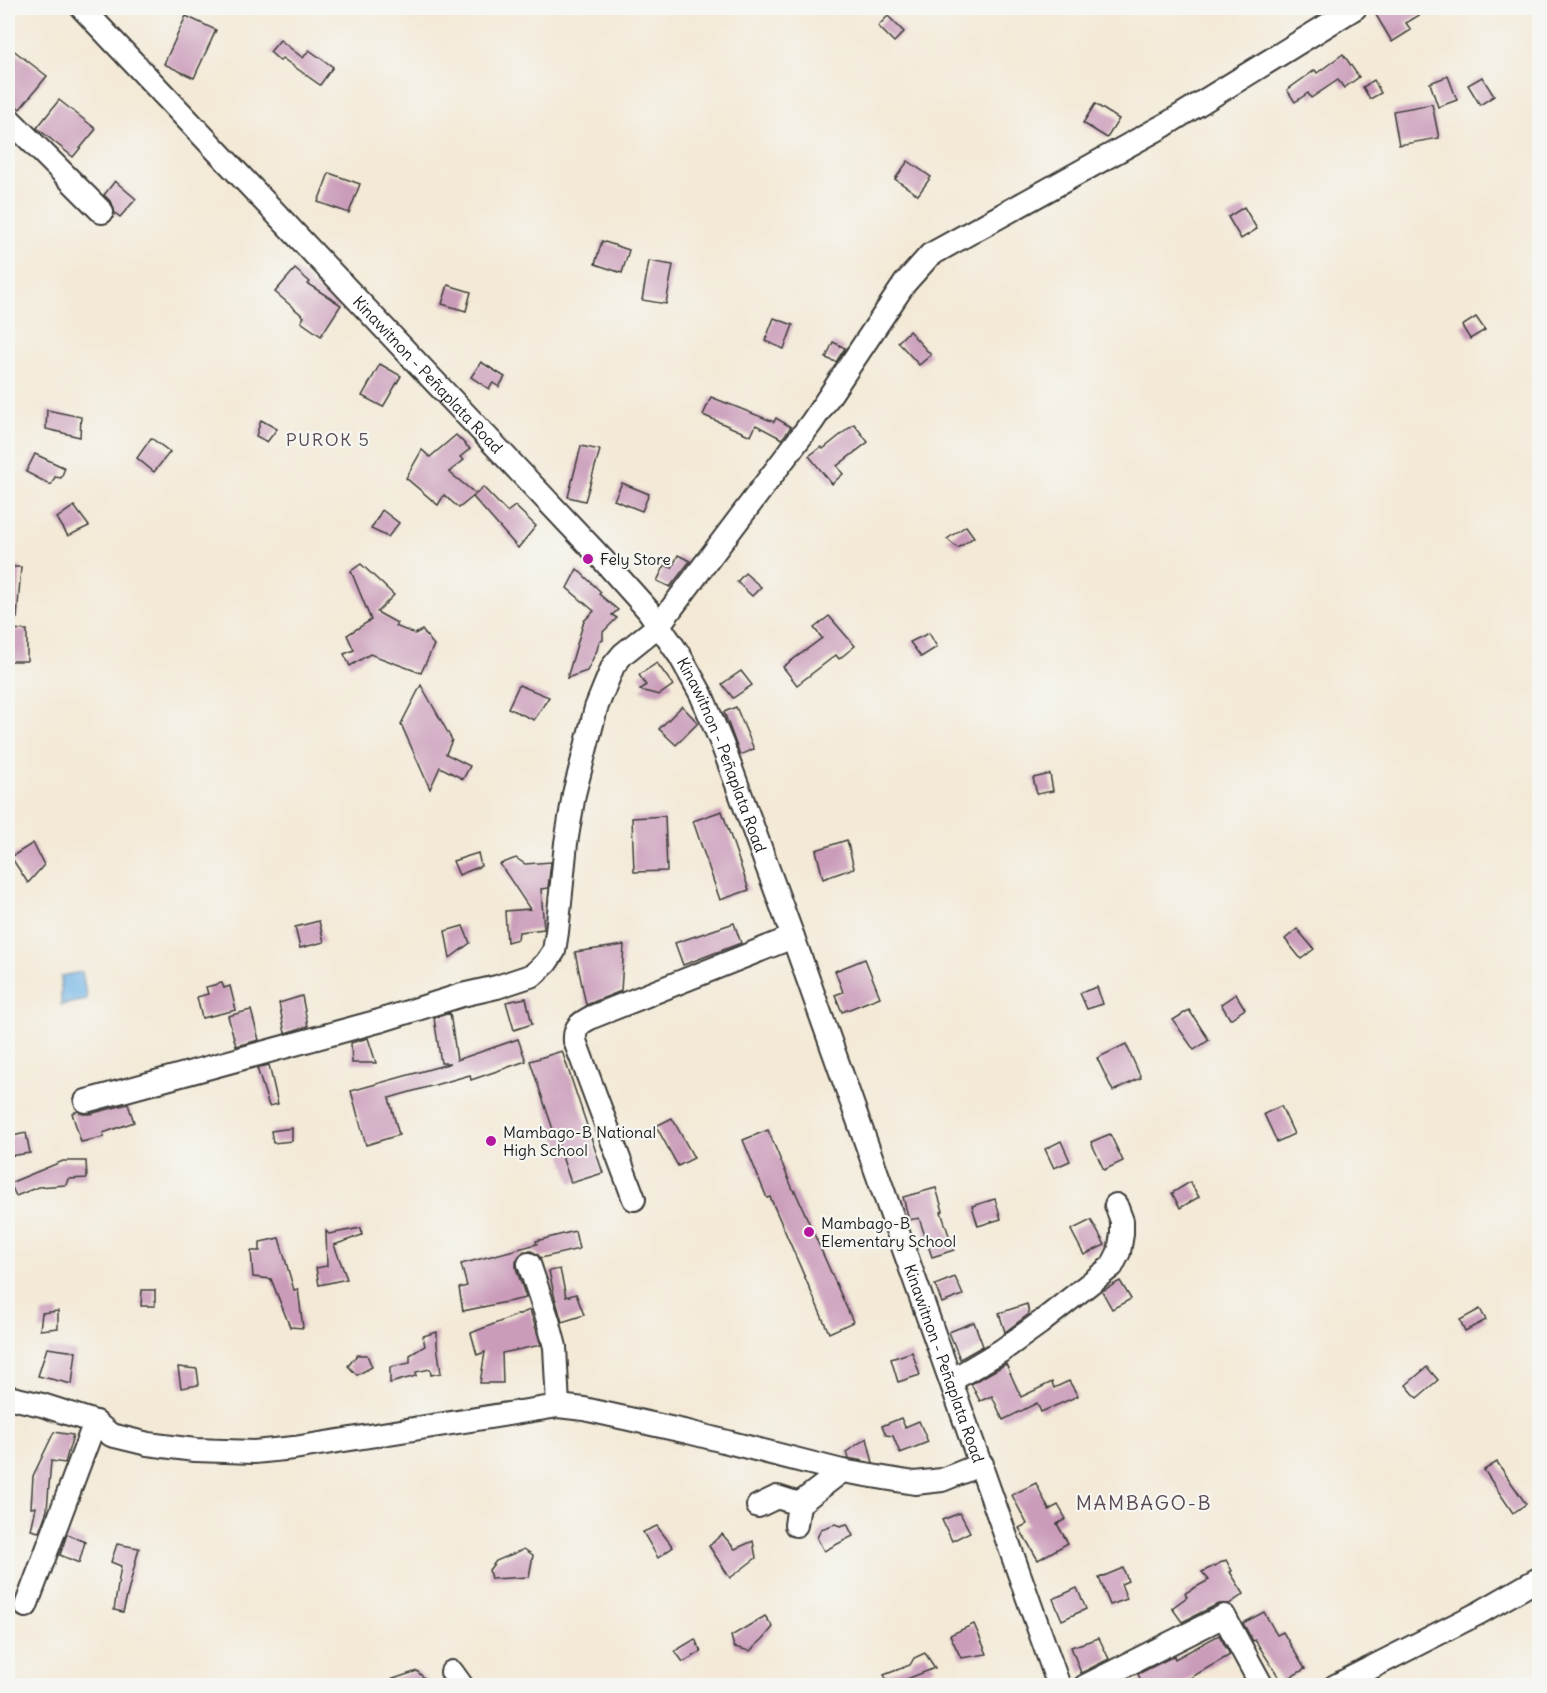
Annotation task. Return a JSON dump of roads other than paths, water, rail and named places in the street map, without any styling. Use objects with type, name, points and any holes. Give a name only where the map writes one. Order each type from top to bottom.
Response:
[{"type":"street","name":"Kinawitnon - Peñaplata Road","points":[[82,8],[596,552],[648,610],[681,656],[701,694],[722,744],[793,937],[1059,1686]]},
{"type":"street","points":[[86,1101],[379,1021],[534,975],[554,951],[574,794],[596,708],[613,666],[623,654],[659,625],[812,422],[905,283],[930,255],[1166,125],[1355,8]]},
{"type":"street","points":[[8,118],[102,212]]},
{"type":"street","points":[[634,1199],[575,1041],[576,1027],[592,1017],[793,937]]},
{"type":"street","points":[[952,1380],[1001,1351],[1041,1323],[1112,1266],[1119,1252],[1122,1234],[1122,1221],[1116,1205]]},
{"type":"street","points":[[528,1264],[555,1347],[558,1406]]},
{"type":"street","points":[[8,1397],[95,1422],[111,1435],[148,1444],[195,1450],[254,1452],[558,1406],[584,1409],[688,1432],[842,1471],[915,1483],[942,1480],[982,1464]]},
{"type":"street","points":[[26,1606],[95,1422]]},
{"type":"street","points":[[758,1506],[777,1497],[797,1514],[842,1471]]},
{"type":"street","points":[[1335,1686],[1479,1613],[1539,1578]]},
{"type":"street","points":[[1085,1686],[1224,1616],[1262,1686]]},
{"type":"water","points":[[82,972],[87,1000],[61,1005],[61,976]]},
{"type":"place","name":"Fely Store","points":[[588,559]]},
{"type":"place","name":"Mambago-B National High School","points":[[491,1141]]},
{"type":"place","name":"Mambago-B Elementary School","points":[[809,1232]]},
{"type":"district","name":"PUROK 5","points":[[328,440]]},
{"type":"district","name":"MAMBAGO-B","points":[[1144,1503]]}]
